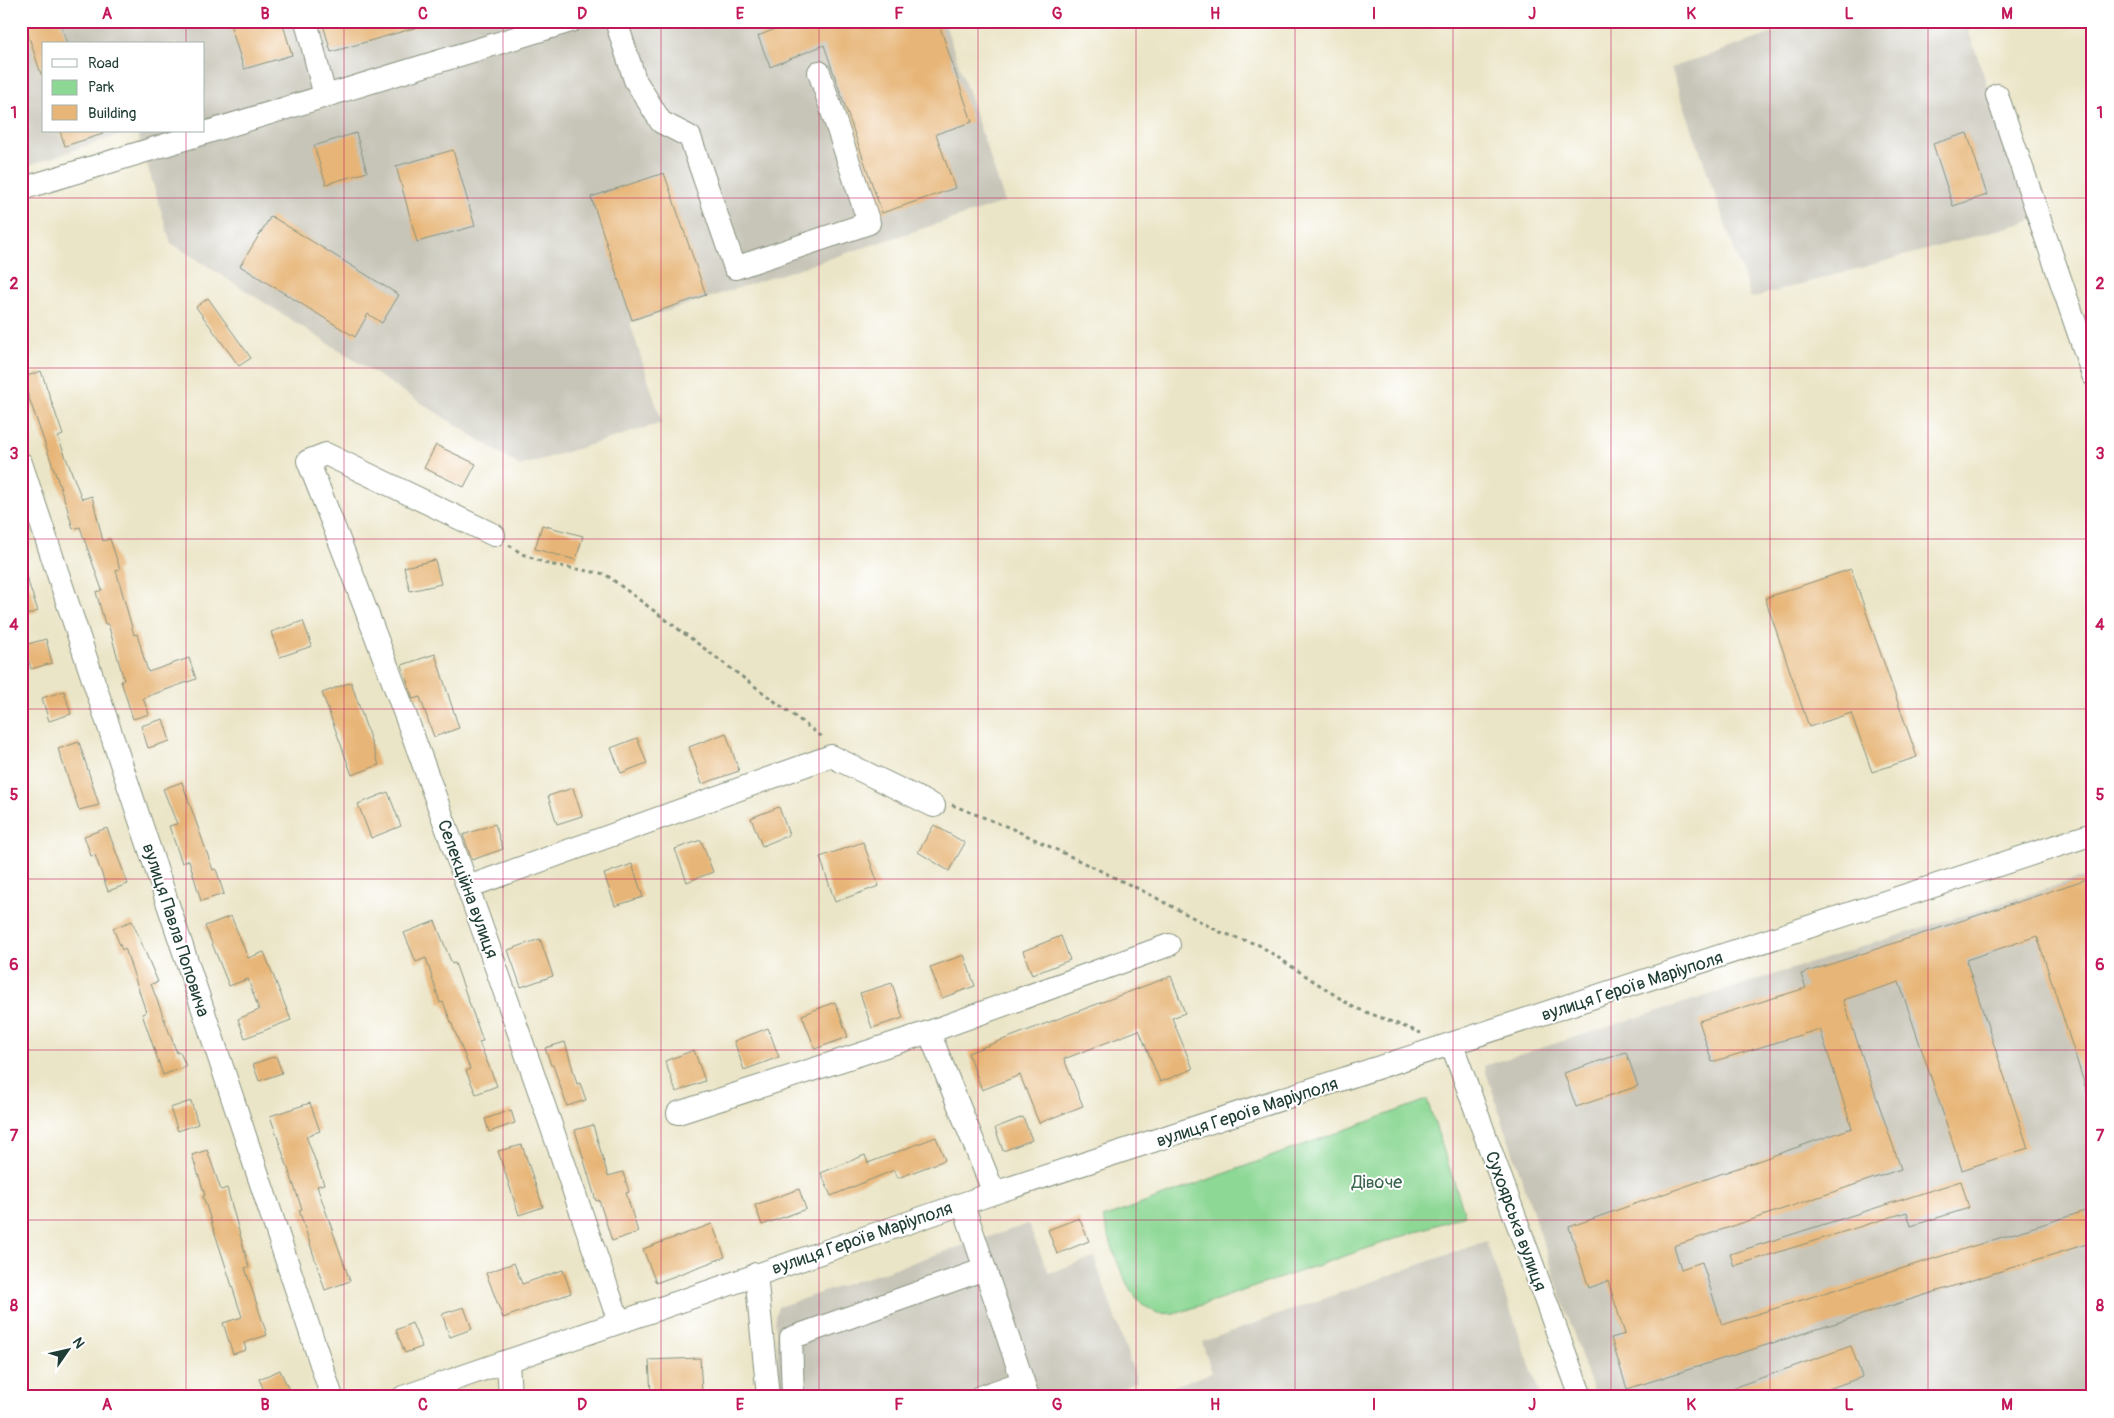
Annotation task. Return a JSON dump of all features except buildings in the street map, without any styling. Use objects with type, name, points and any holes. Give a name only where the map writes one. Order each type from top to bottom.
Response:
[{"type":"street","points":[[306,21],[326,96]]},
{"type":"street","points":[[21,189],[571,21]]},
{"type":"street","points":[[616,21],[635,80],[661,122],[690,137],[735,268],[870,223],[819,72]]},
{"type":"street","points":[[1997,94],[2093,375]]},
{"type":"street","name":"Селекційна вулиця","points":[[494,535],[326,454],[308,461],[348,561],[468,886],[619,1322]]},
{"type":"street","name":"вулиця Павла Поповича","points":[[21,463],[332,1397]]},
{"type":"street","points":[[468,886],[831,756],[934,806]]},
{"type":"street","name":"вулиця Героїв Маріуполя","points":[[403,1397],[994,1193],[1452,1045],[2093,834]]},
{"type":"street","points":[[678,1113],[929,1032],[1170,945]]},
{"type":"street","points":[[929,1032],[994,1193]]},
{"type":"street","name":"Сухоярська вулиця","points":[[1452,1045],[1581,1397]]},
{"type":"street","points":[[963,1204],[1025,1389],[980,1397]]},
{"type":"street","points":[[793,1397],[791,1338],[985,1270]]},
{"type":"street","points":[[756,1274],[768,1397]]},
{"type":"street","points":[[508,1362],[510,1397]]},
{"type":"path","points":[[494,535],[522,554],[548,564],[605,574],[821,736],[831,756]]},
{"type":"path","points":[[934,806],[954,805],[1013,829],[1147,893],[1220,932],[1259,945],[1353,1007],[1452,1045]]},
{"type":"shaded area","points":[[21,21],[944,21],[1005,202],[630,323],[662,423],[520,466],[171,243],[137,132],[205,132],[205,42],[42,42],[42,132],[128,132],[21,168]]},
{"type":"shaded area","points":[[1809,21],[1965,21],[2034,220],[1751,298],[1671,68]]},
{"type":"shaded area","points":[[2093,874],[2093,1397],[1595,1397],[1484,1066]]},
{"type":"shaded area","points":[[1028,1224],[1049,1273],[1094,1257],[1137,1381],[1104,1397],[780,1397],[775,1316],[778,1307]]},
{"type":"shaded area","points":[[1486,1241],[1541,1397],[1170,1397],[1167,1388],[1212,1373],[1202,1342]]},
{"type":"green space","name":"Дівоче","points":[[1427,1100],[1465,1215],[1178,1313],[1158,1313],[1146,1307],[1128,1286],[1116,1258],[1103,1218]]}]
